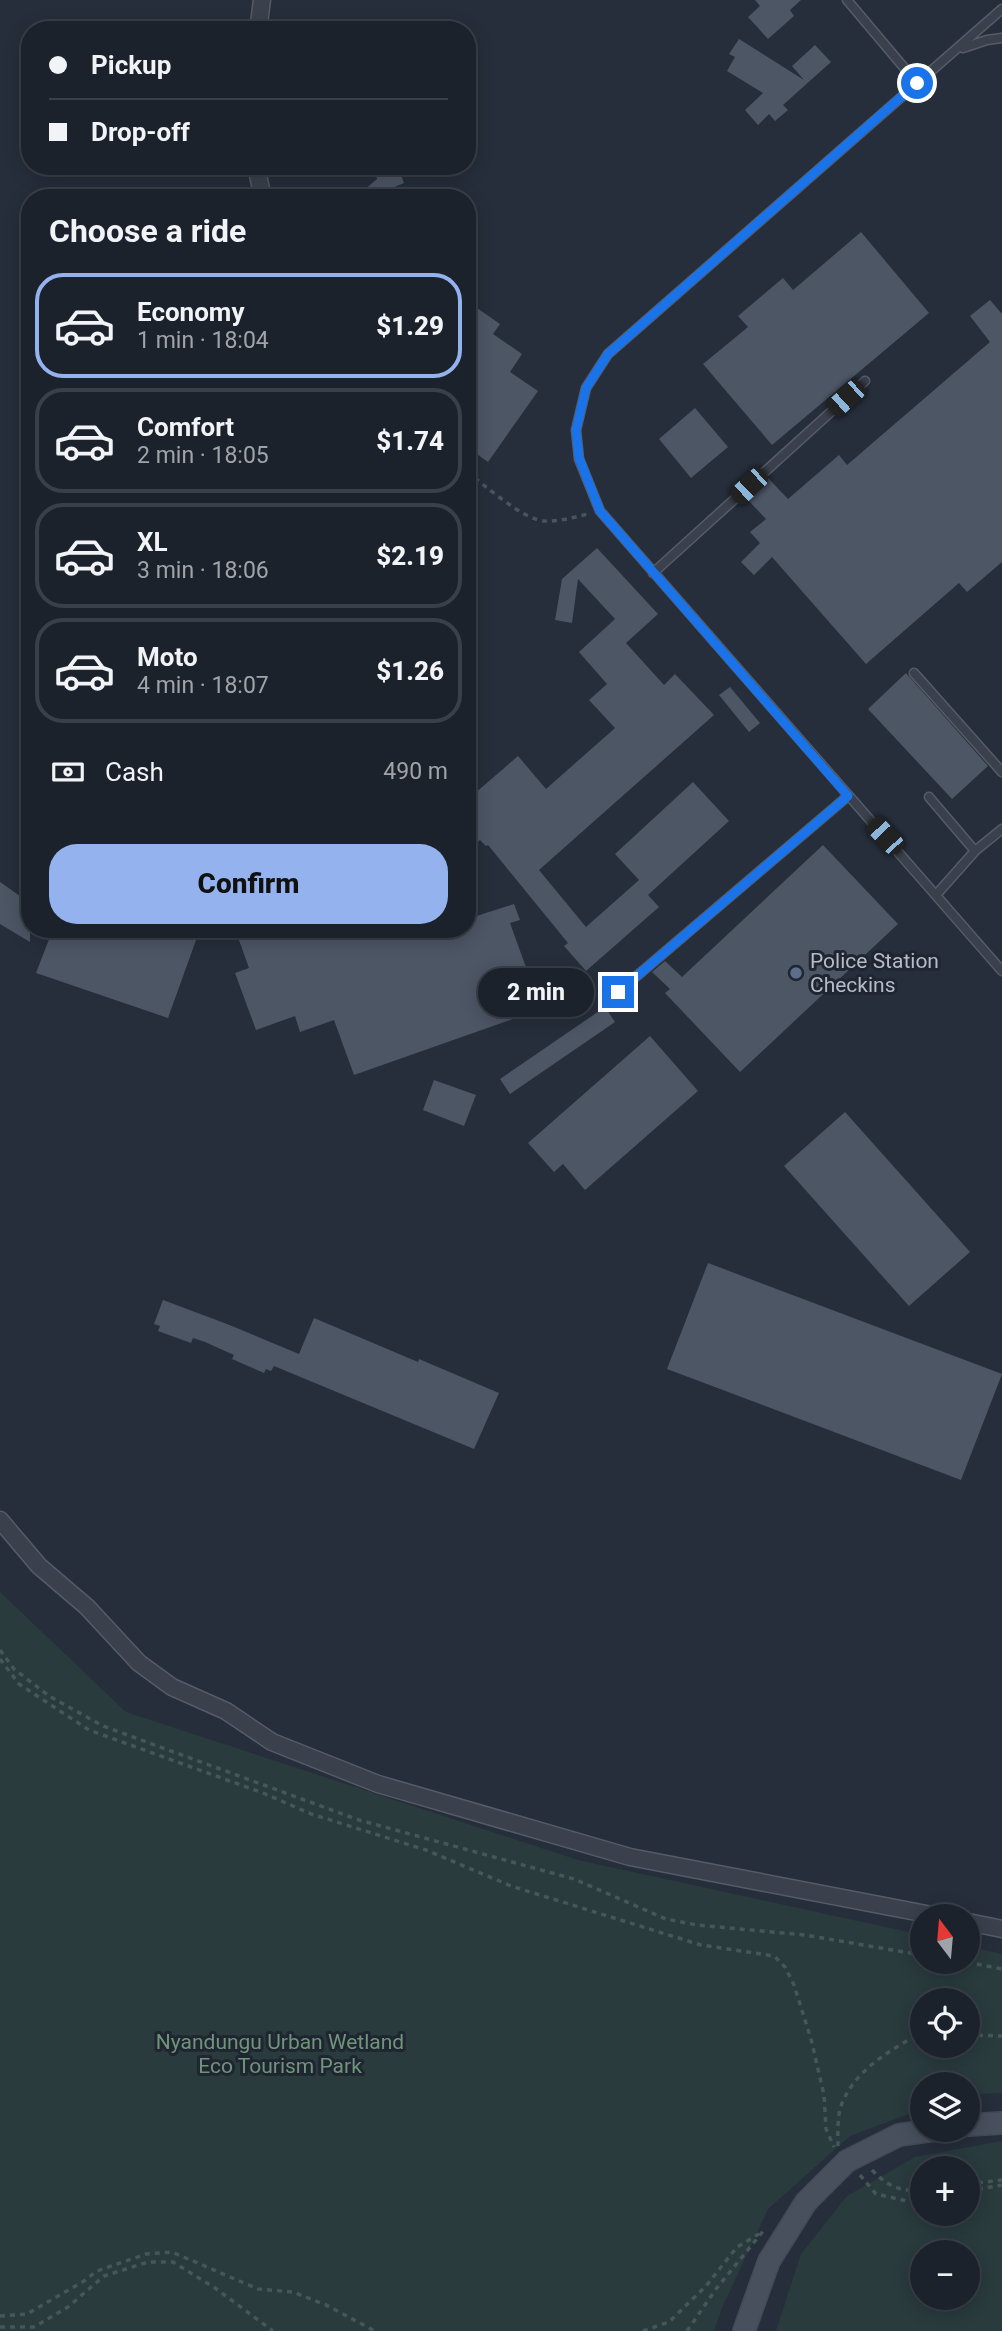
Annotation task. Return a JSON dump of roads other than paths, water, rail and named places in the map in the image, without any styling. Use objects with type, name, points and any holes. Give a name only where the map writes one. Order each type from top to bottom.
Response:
[{"type":"main road","points":[[980,2124],[1002,2123]]},
{"type":"main road","points":[[744,2331],[769,2261],[806,2202],[853,2158],[899,2135],[910,2133]]},
{"type":"street","points":[[259,21],[262,0]]},
{"type":"street","points":[[0,1520],[39,1566],[87,1606],[139,1663],[172,1687],[226,1711],[272,1742],[378,1784],[630,1857],[910,1911]]},
{"type":"street","points":[[980,1924],[1002,1929]]},
{"type":"lane","points":[[847,0],[917,83]]},
{"type":"lane","points":[[1002,9],[608,354],[586,388],[576,430],[579,458],[600,511],[1002,971]]},
{"type":"lane","points":[[957,50],[1002,38]]},
{"type":"lane","points":[[653,573],[865,381]]},
{"type":"lane","points":[[915,673],[1002,772]]},
{"type":"lane","points":[[618,992],[848,796]]},
{"type":"lane","points":[[929,797],[975,851]]},
{"type":"lane","points":[[936,895],[975,851],[1002,829]]},
{"type":"place","name":"Police Station Checkins","points":[[796,973]]},
{"type":"park label","name":"Nyandungu Urban Wetland Eco Tourism Park","points":[[280,2054]]}]
